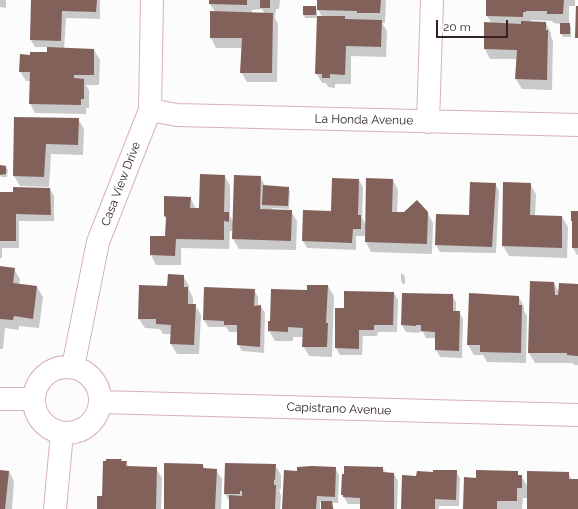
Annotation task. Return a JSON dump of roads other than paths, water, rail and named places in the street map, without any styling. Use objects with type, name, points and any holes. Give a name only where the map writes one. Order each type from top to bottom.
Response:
[{"type":"street","name":"Casa View Drive","points":[[73,367],[98,242],[150,110],[152,0]]},
{"type":"street","points":[[428,122],[432,0]]},
{"type":"street","name":"La Honda Avenue","points":[[150,110],[177,115],[578,125]]},
{"type":"street","points":[[62,367],[73,367],[84,372],[94,380],[99,390],[100,402],[98,413],[88,426],[72,433],[62,433],[50,429],[41,421],[36,411],[34,400],[36,388],[42,378],[51,371],[62,367]]},
{"type":"street","points":[[0,399],[34,400]]},
{"type":"street","name":"Capistrano Avenue","points":[[100,402],[578,415]]},
{"type":"street","points":[[55,509],[62,433]]}]
